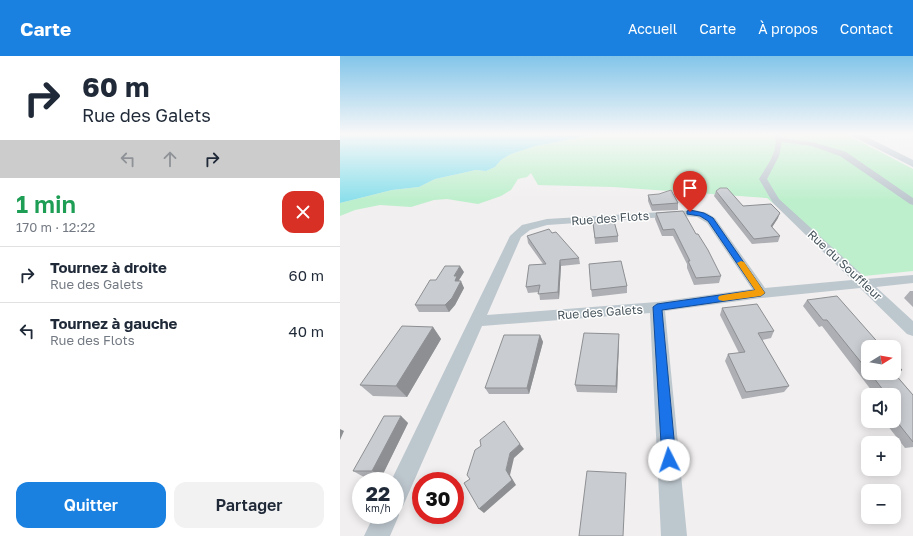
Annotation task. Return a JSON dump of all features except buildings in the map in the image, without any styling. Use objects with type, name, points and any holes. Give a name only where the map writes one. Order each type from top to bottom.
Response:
[{"type":"street","name":"Rue du Souffleur","points":[[775,156],[763,179],[776,201],[913,330]]},
{"type":"street","points":[[846,156],[913,202]]},
{"type":"street","points":[[898,156],[913,164]]},
{"type":"street","name":"Rue des Flots","points":[[404,479],[516,236],[520,231],[529,226],[547,222],[681,213],[702,214],[707,216],[714,224],[761,293]]},
{"type":"street","name":"Rue des Galets","points":[[477,321],[657,307],[761,293],[863,282],[913,279]]},
{"type":"street","points":[[657,307],[674,536]]},
{"type":"street","points":[[378,536],[383,524]]},
{"type":"green space","points":[[507,156],[889,156],[913,169],[913,271],[864,276],[767,198],[613,187],[538,185],[531,173],[527,177],[518,179],[511,190],[501,196],[478,204],[447,199],[434,200],[411,207],[380,205],[355,210],[340,216],[340,203],[392,190],[419,187],[435,179],[476,170],[486,171],[495,167],[501,160]]},
{"type":"water","points":[[340,156],[507,156],[501,160],[495,167],[486,171],[476,170],[435,179],[419,187],[392,190],[340,203]]},
{"type":"slow traffic","points":[[723,298],[761,293],[741,263]]},
{"type":"route","points":[[669,460],[657,307],[761,293],[711,219],[702,214],[690,212]]}]
